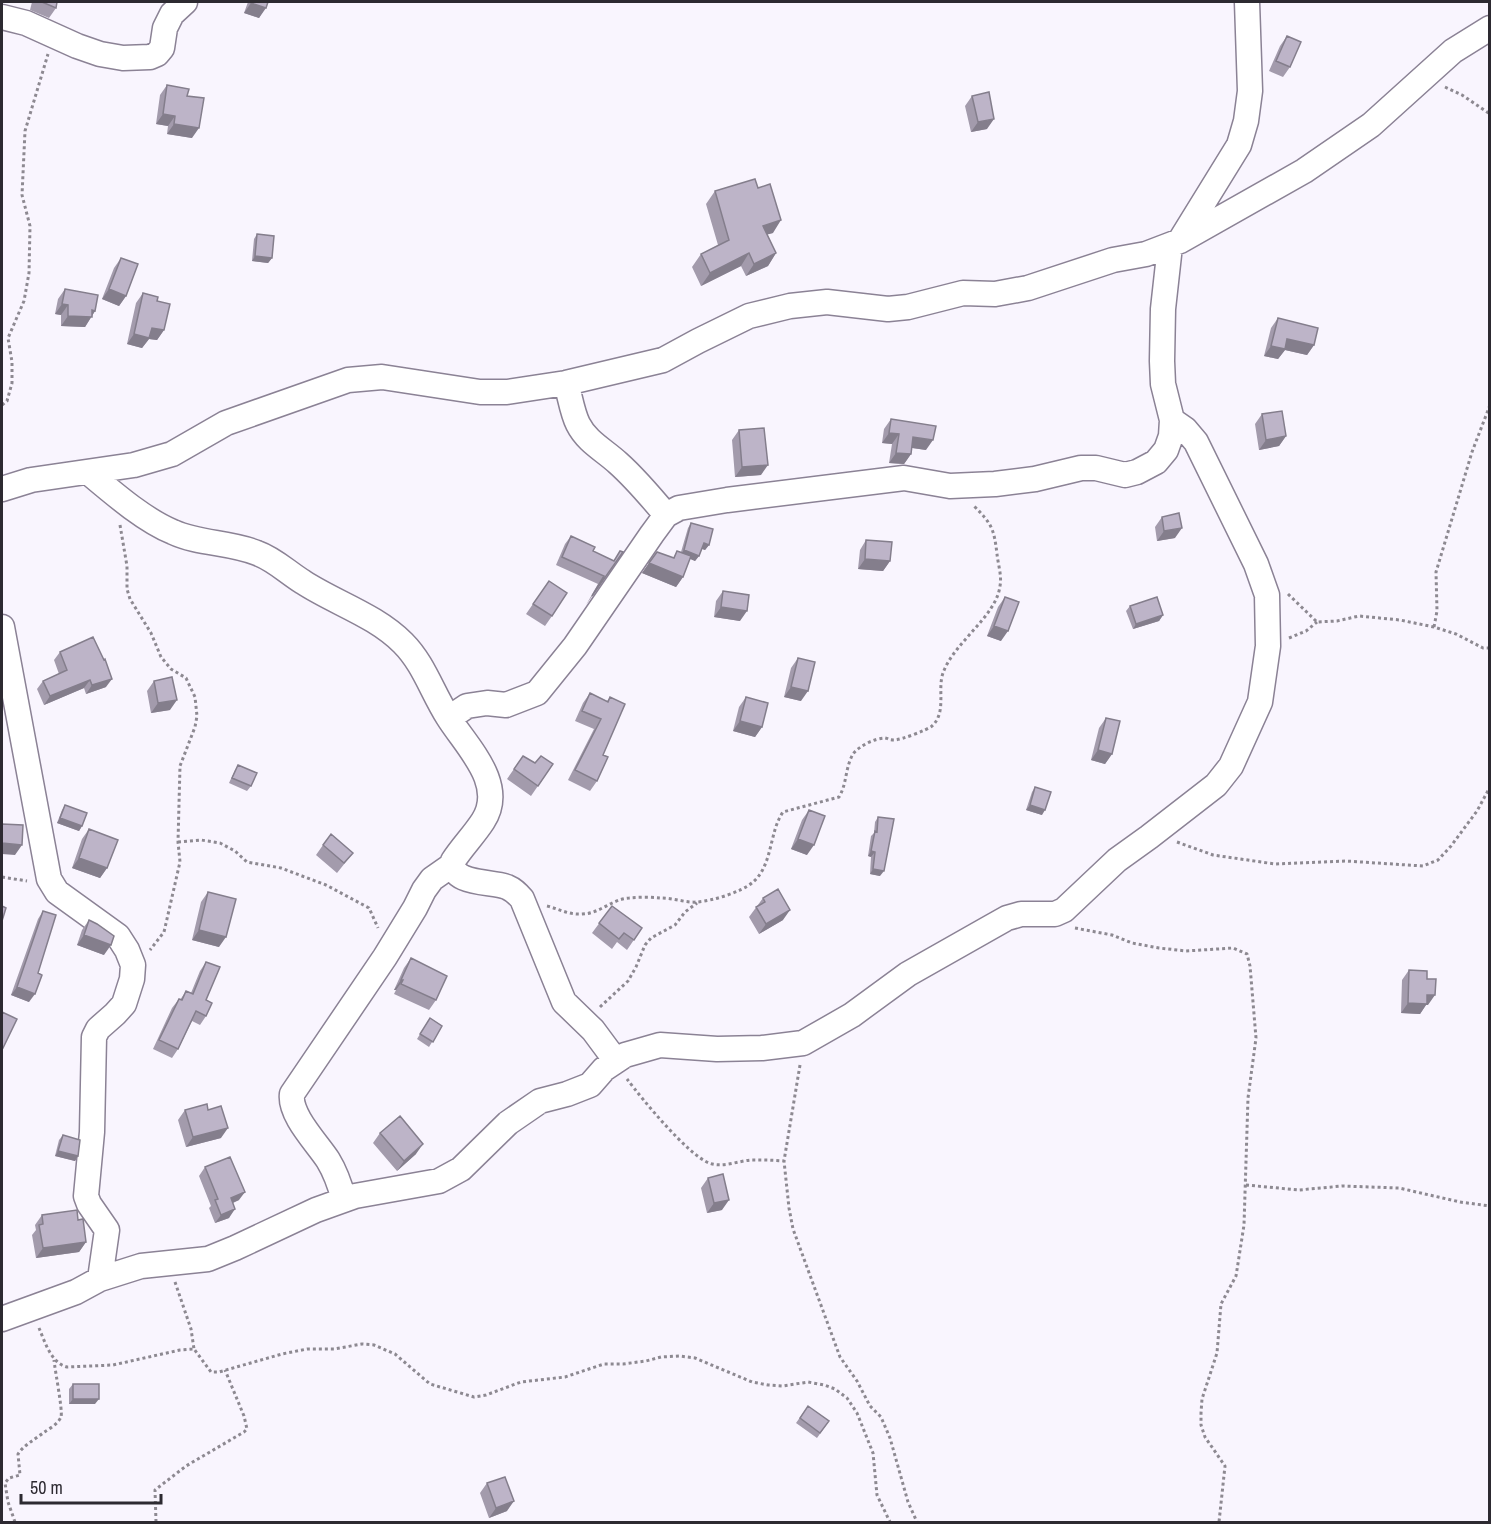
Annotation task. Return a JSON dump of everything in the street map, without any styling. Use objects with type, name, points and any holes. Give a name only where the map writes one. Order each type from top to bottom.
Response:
[{"type":"street","points":[[2,17],[26,22],[100,54],[123,58],[150,57],[158,54],[162,48],[165,28],[171,14],[185,2]]},
{"type":"street","points":[[449,718],[467,706],[506,705],[537,693],[575,646],[666,515],[679,508],[904,477],[950,486],[1005,483],[1035,479],[1081,468],[1096,468],[1118,474],[1137,472],[1156,462],[1166,450],[1171,436],[1172,420],[1162,384],[1163,309],[1175,244],[1239,145],[1246,121],[1250,91],[1247,2]]},
{"type":"street","points":[[2,489],[31,480],[134,465],[172,454],[226,423],[348,380],[382,377],[480,392],[507,392],[566,383],[663,360],[749,316],[790,306],[827,302],[888,309],[908,307],[963,293],[994,294],[1028,288],[1113,260],[1146,254],[1175,244],[1304,171],[1371,125],[1453,51],[1490,28]]},
{"type":"street","points":[[566,383],[577,422],[583,433],[595,446],[616,461],[642,485],[666,515]]},
{"type":"street","points":[[2,1319],[76,1292],[99,1279],[141,1266],[208,1259],[316,1210],[355,1196],[439,1181],[461,1169],[508,1123],[540,1101],[590,1085],[604,1069],[625,1055],[660,1045],[717,1049],[762,1048],[803,1043],[852,1015],[908,974],[1007,918],[1021,914],[1060,912],[1117,860],[1216,785],[1231,766],[1260,702],[1268,646],[1267,595],[1256,564],[1197,442],[1185,429],[1172,420]]},
{"type":"street","points":[[88,472],[118,496],[167,529],[194,539],[231,545],[272,559],[304,583],[365,615],[402,642],[416,658],[488,782],[491,801],[484,820],[462,848],[452,866],[432,879],[424,890],[385,957],[292,1094],[291,1100],[302,1123],[329,1161],[340,1182],[344,1200]]},
{"type":"street","points":[[2,627],[49,879],[57,892],[118,936],[133,965],[132,979],[124,1004],[98,1029],[93,1047],[92,1132],[86,1196],[106,1230],[99,1279]]},
{"type":"street","points":[[452,866],[461,878],[506,886],[522,899],[564,1002],[585,1021],[616,1061]]},
{"type":"path","points":[[2,405],[7,401],[12,383],[12,362],[8,338],[24,300],[29,273],[30,226],[22,195],[25,130],[54,36]]},
{"type":"path","points":[[1424,78],[1462,95],[1490,114]]},
{"type":"path","points":[[1434,627],[1437,611],[1436,572],[1472,452],[1490,405]]},
{"type":"path","points":[[522,899],[565,913],[581,915],[627,898],[661,897],[697,902],[733,893],[752,883],[761,872],[777,821],[783,812],[839,797],[843,791],[848,763],[855,752],[875,740],[900,739],[931,727],[936,720],[941,699],[943,673],[957,648],[981,622],[991,607],[1000,585],[993,527],[976,508],[950,486]]},
{"type":"path","points":[[117,517],[128,566],[127,589],[130,599],[151,633],[162,657],[171,669],[186,678],[195,697],[197,716],[180,766],[178,842],[180,862],[164,932],[154,948],[133,965]]},
{"type":"path","points":[[1267,595],[1281,591],[1289,594],[1317,622]]},
{"type":"path","points":[[1268,646],[1306,631],[1317,622],[1369,616],[1434,627],[1456,634],[1484,648],[1490,648]]},
{"type":"path","points":[[1149,837],[1167,839],[1213,855],[1275,864],[1346,861],[1423,866],[1438,860],[1451,846],[1477,811],[1490,787]]},
{"type":"path","points":[[178,842],[201,840],[220,843],[235,851],[247,862],[281,868],[326,885],[369,908],[382,938],[385,957]]},
{"type":"path","points":[[585,1021],[628,981],[645,945],[651,938],[675,925],[697,902]]},
{"type":"path","points":[[1068,926],[1159,948],[1186,951],[1233,948],[1247,954],[1256,1038],[1248,1098],[1244,1225],[1236,1276],[1221,1304],[1217,1353],[1202,1399],[1201,1413],[1201,1425],[1205,1437],[1226,1466],[1219,1522]]},
{"type":"path","points":[[803,1043],[784,1161],[793,1229],[840,1357],[857,1381],[870,1406],[881,1417],[890,1438],[908,1502],[917,1522]]},
{"type":"path","points":[[616,1061],[628,1080],[660,1119],[692,1152],[709,1163],[749,1160],[784,1161]]},
{"type":"path","points":[[1246,1185],[1299,1190],[1342,1186],[1399,1188],[1460,1202],[1490,1206]]},
{"type":"path","points":[[168,1264],[182,1298],[194,1349],[211,1372],[307,1349],[362,1344],[374,1345],[395,1354],[430,1384],[474,1397],[486,1395],[520,1382],[565,1377],[604,1364],[623,1364],[670,1356],[695,1358],[752,1382],[768,1386],[808,1382],[824,1384],[836,1389],[847,1398],[857,1413],[873,1453],[877,1496],[890,1522]]},
{"type":"path","points":[[15,1522],[8,1502],[5,1483],[20,1475],[18,1454],[22,1448],[53,1426],[61,1416],[62,1408],[54,1360],[31,1308]]},
{"type":"path","points":[[54,1360],[59,1365],[67,1367],[113,1365],[194,1349]]},
{"type":"path","points":[[156,1522],[155,1490],[186,1466],[213,1452],[247,1429],[225,1370]]},
{"type":"building","points":[[42,2],[57,2],[56,8]]},
{"type":"building","points":[[251,2],[268,2],[266,8]]},
{"type":"building","points":[[1287,36],[1301,42],[1290,67],[1276,61]]},
{"type":"building","points":[[167,85],[189,89],[187,96],[204,98],[199,128],[174,124],[175,116],[163,114]]},
{"type":"building","points":[[989,92],[994,119],[978,122],[972,96]]},
{"type":"building","points":[[755,179],[758,188],[770,184],[781,220],[763,226],[776,253],[754,264],[749,253],[710,273],[701,254],[729,240],[715,191]]},
{"type":"building","points":[[257,234],[274,236],[272,258],[255,256]]},
{"type":"building","points":[[121,258],[138,264],[126,296],[109,289]]},
{"type":"building","points":[[65,289],[98,295],[95,311],[92,310],[92,317],[68,316],[68,305],[62,304]]},
{"type":"building","points":[[143,293],[158,297],[157,301],[170,304],[164,330],[152,328],[149,338],[134,334]]},
{"type":"building","points":[[1278,318],[1318,328],[1314,345],[1287,339],[1285,349],[1271,346]]},
{"type":"building","points":[[1282,411],[1286,436],[1266,440],[1262,414]]},
{"type":"building","points":[[891,419],[936,426],[933,440],[913,437],[911,454],[896,453],[899,434],[889,433]]},
{"type":"building","points":[[764,428],[768,465],[742,467],[739,430]]},
{"type":"building","points":[[1179,513],[1182,528],[1164,531],[1162,517]]},
{"type":"building","points":[[691,523],[713,529],[709,545],[704,543],[699,556],[684,550]]},
{"type":"building","points":[[571,536],[595,547],[593,551],[614,561],[620,551],[623,552],[592,596],[604,576],[562,557]]},
{"type":"building","points":[[866,540],[892,542],[890,561],[865,559]]},
{"type":"building","points":[[677,551],[691,556],[683,577],[649,563],[657,552],[674,558]]},
{"type":"building","points":[[549,581],[567,593],[552,616],[533,604]]},
{"type":"building","points":[[723,591],[749,595],[747,611],[721,607]]},
{"type":"building","points":[[1005,597],[1019,602],[1008,631],[994,626]]},
{"type":"building","points":[[1157,597],[1163,615],[1136,624],[1130,606]]},
{"type":"building","points":[[93,637],[105,659],[112,679],[92,685],[90,680],[50,696],[43,681],[67,670],[60,652]]},
{"type":"building","points":[[798,658],[815,662],[808,691],[791,687]]},
{"type":"building","points":[[172,677],[177,700],[158,703],[154,681]]},
{"type":"building","points":[[590,693],[608,702],[610,697],[625,704],[603,755],[608,757],[597,781],[575,770],[601,719],[582,711]]},
{"type":"building","points":[[746,697],[768,703],[762,727],[740,721]]},
{"type":"building","points":[[1106,718],[1120,721],[1112,754],[1098,750]]},
{"type":"building","points":[[523,756],[535,763],[541,756],[553,764],[538,786],[514,769]]},
{"type":"building","points":[[238,765],[257,773],[251,786],[232,778]]},
{"type":"building","points":[[1035,787],[1051,792],[1045,810],[1030,805]]},
{"type":"building","points":[[65,805],[87,813],[82,826],[60,818]]},
{"type":"building","points":[[809,810],[825,816],[814,845],[798,839]]},
{"type":"building","points":[[878,817],[894,819],[884,871],[873,869],[875,852],[871,851],[875,831],[877,832]]},
{"type":"building","points":[[2,824],[23,825],[22,845],[2,843]]},
{"type":"building","points":[[89,829],[118,840],[107,868],[79,858]]},
{"type":"building","points":[[331,834],[353,853],[344,863],[323,845]]},
{"type":"building","points":[[778,889],[790,910],[766,924],[756,907],[765,902],[763,898]]},
{"type":"building","points":[[208,892],[236,899],[226,937],[199,930]]},
{"type":"building","points":[[2,906],[6,908],[2,921]]},
{"type":"building","points":[[612,906],[642,928],[634,940],[624,933],[619,939],[599,923]]},
{"type":"building","points":[[43,911],[56,915],[38,973],[42,975],[35,994],[17,987]]},
{"type":"building","points":[[89,920],[114,936],[111,945],[84,935]]},
{"type":"building","points":[[411,958],[447,976],[436,1000],[401,984]]},
{"type":"building","points":[[206,962],[220,967],[206,1000],[212,1003],[206,1016],[196,1011],[178,1049],[159,1040],[179,999],[182,1000],[186,991],[193,994]]},
{"type":"building","points":[[1409,970],[1427,971],[1427,979],[1436,979],[1435,995],[1427,995],[1427,1004],[1408,1003]]},
{"type":"building","points":[[2,1012],[17,1019],[3,1048],[2,1047]]},
{"type":"building","points":[[430,1018],[442,1026],[433,1042],[420,1034]]},
{"type":"building","points":[[207,1104],[208,1110],[221,1106],[228,1128],[193,1137],[185,1110]]},
{"type":"building","points":[[400,1116],[423,1144],[404,1161],[380,1133]]},
{"type":"building","points":[[63,1135],[80,1140],[78,1156],[58,1151]]},
{"type":"building","points":[[230,1157],[245,1192],[231,1198],[235,1209],[221,1215],[215,1200],[218,1199],[205,1167]]},
{"type":"building","points":[[723,1174],[729,1200],[714,1203],[708,1178]]},
{"type":"building","points":[[77,1210],[78,1220],[83,1219],[86,1242],[43,1248],[39,1225],[43,1224],[42,1215]]},
{"type":"building","points":[[73,1384],[99,1384],[99,1399],[73,1399]]},
{"type":"building","points":[[808,1406],[829,1421],[820,1433],[800,1418]]},
{"type":"building","points":[[505,1477],[514,1501],[496,1508],[487,1483]]}]
